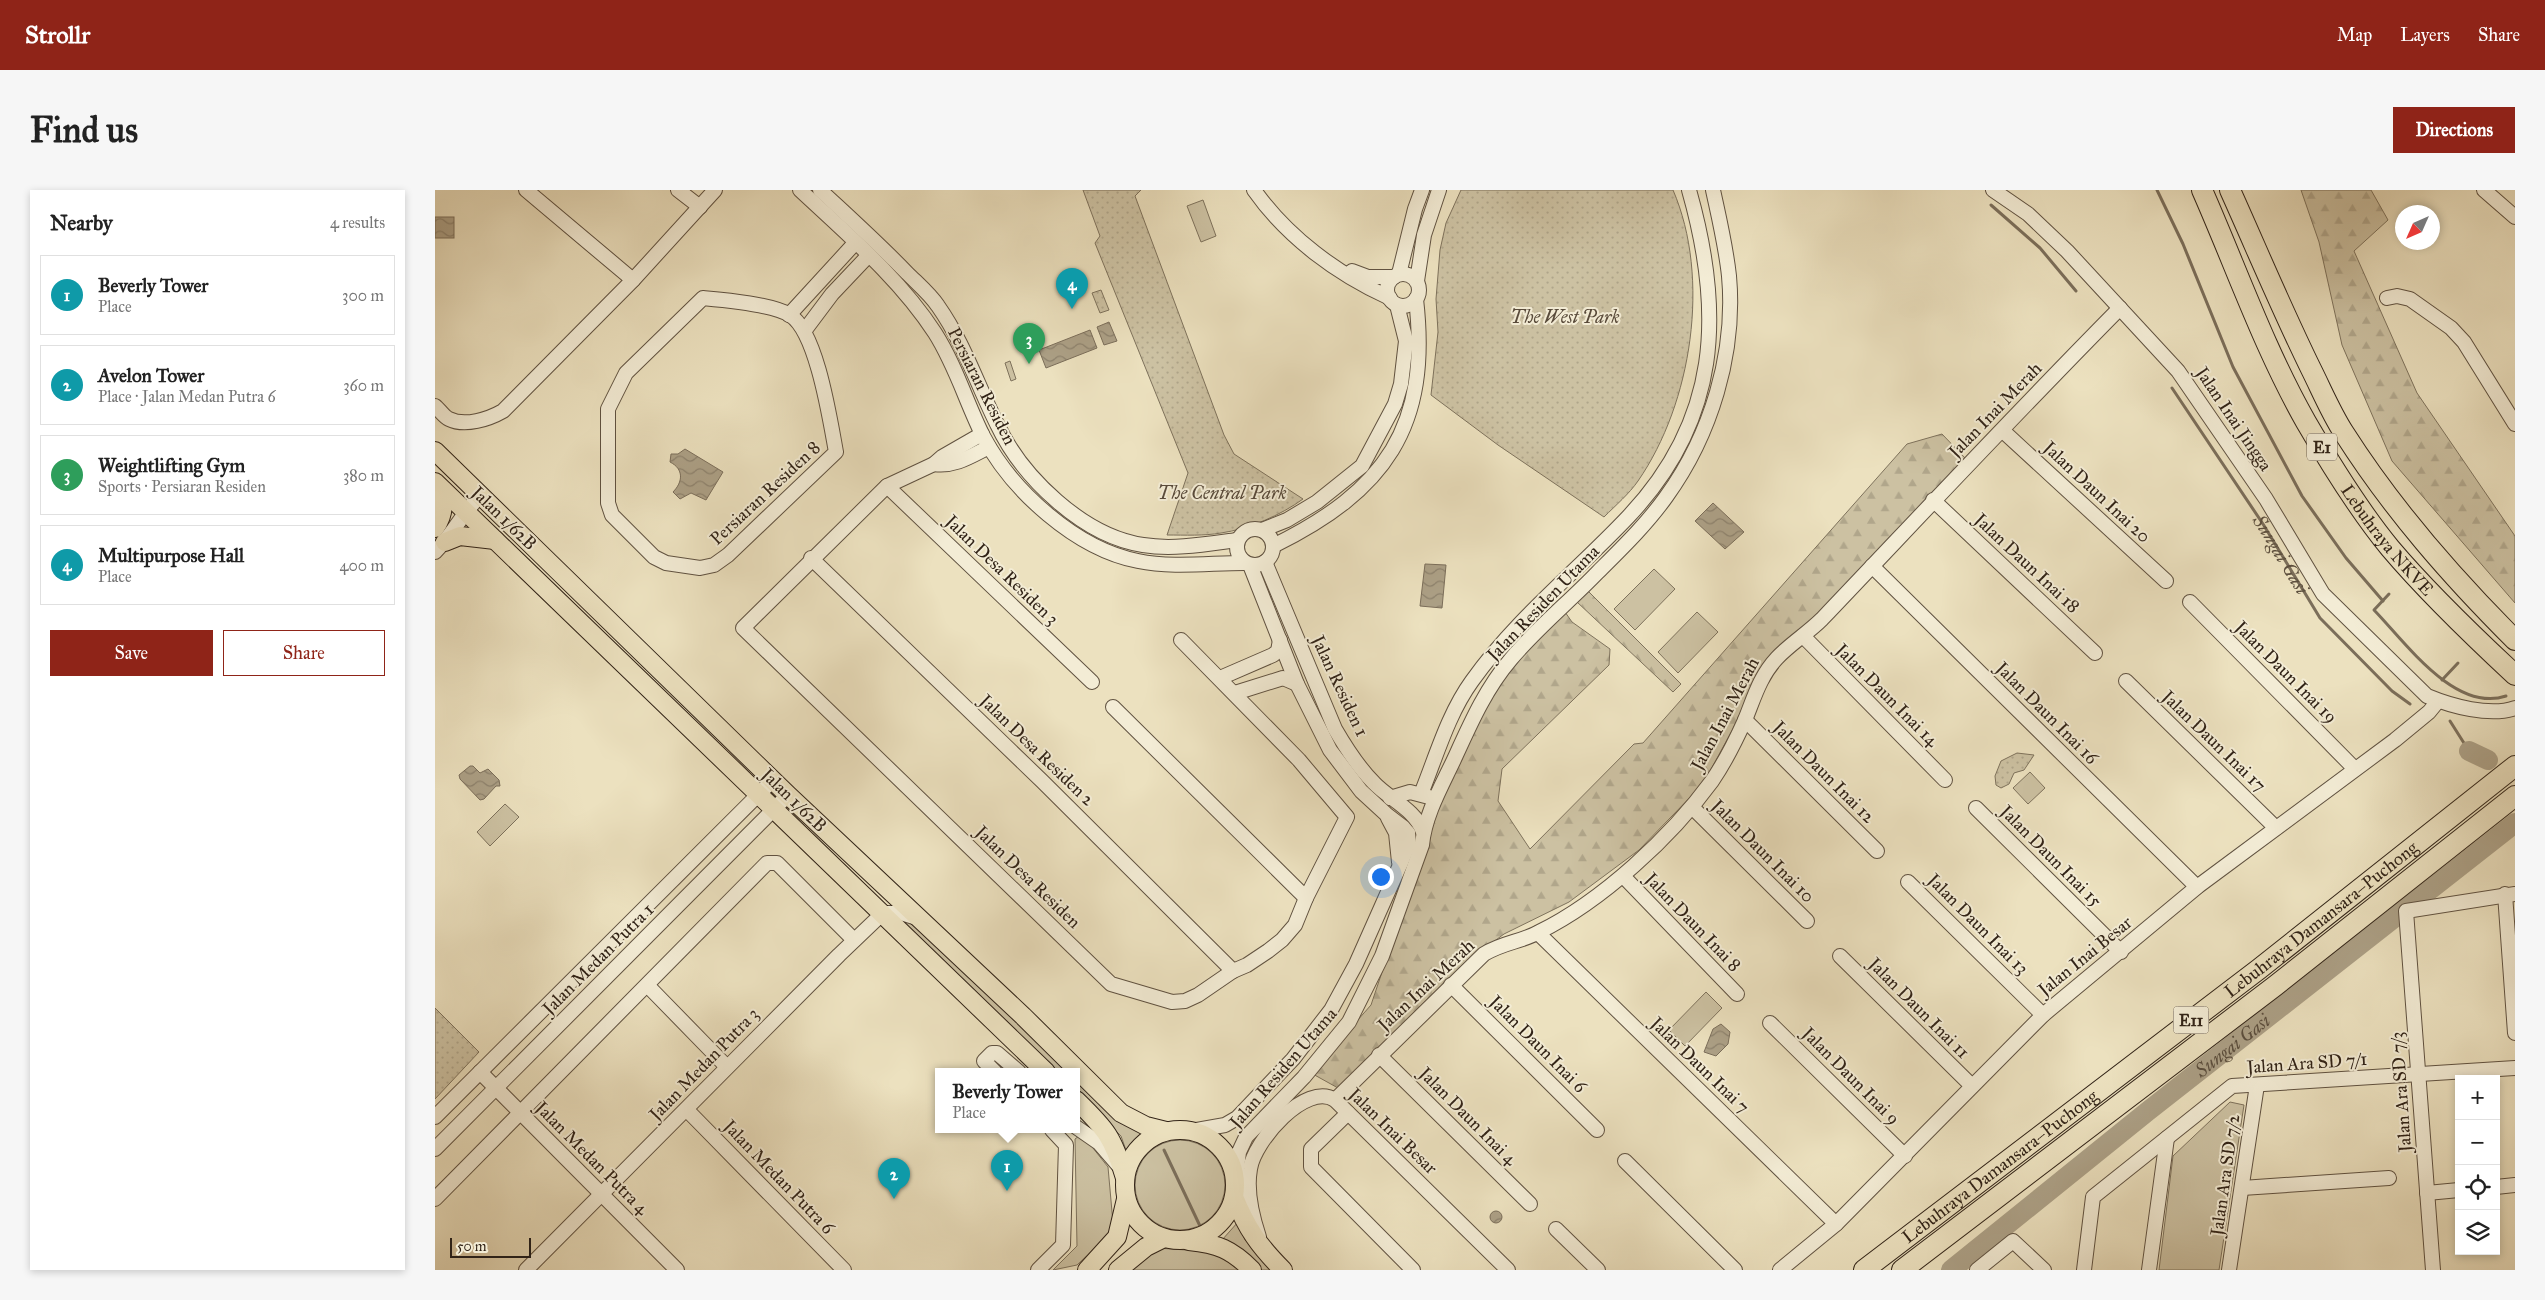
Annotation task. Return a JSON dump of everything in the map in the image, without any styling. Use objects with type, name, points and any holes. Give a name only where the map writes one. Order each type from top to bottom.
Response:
[{"type":"highway","name":"Lebuhraya NKVE","points":[[2202,190],[2275,360],[2305,421],[2344,483],[2390,548],[2413,574],[2509,670]]},
{"type":"highway","name":"Lebuhraya NKVE","points":[[2230,190],[2292,329],[2343,432],[2383,492],[2418,537],[2469,594],[2515,640]]},
{"type":"highway","name":"Lebuhraya Damansara–Puchong","points":[[1864,1270],[2259,969],[2515,766]]},
{"type":"highway","name":"Lebuhraya Damansara–Puchong","points":[[1903,1270],[2275,986],[2515,796]]},
{"type":"main road","name":"Jalan 1/62B","points":[[435,451],[788,795],[1074,1068]]},
{"type":"main road","name":"Jalan 1/62B","points":[[435,482],[619,662],[775,808],[1042,1068]]},
{"type":"main road","points":[[435,482],[443,506],[437,538],[460,536],[485,537],[495,540]]},
{"type":"main road","name":"Jalan 1/62B","points":[[1080,1073],[1121,1113],[1146,1126],[1165,1131]]},
{"type":"main road","points":[[1080,1104],[1108,1133],[1117,1150],[1124,1175],[1126,1199],[1117,1237],[1087,1270]]},
{"type":"main road","points":[[1124,1175],[1137,1148],[1150,1138],[1165,1131],[1191,1131],[1205,1136],[1218,1144],[1227,1156],[1233,1170],[1234,1190],[1246,1226],[1264,1251],[1283,1270]]},
{"type":"main road","points":[[1118,1270],[1146,1247],[1173,1239],[1199,1237],[1215,1228],[1227,1214],[1234,1190]]},
{"type":"main road","points":[[1126,1199],[1134,1216],[1147,1230],[1173,1239],[1213,1244],[1225,1248],[1252,1270]]},
{"type":"street","points":[[526,190],[633,280]]},
{"type":"street","points":[[678,190],[700,207]]},
{"type":"street","points":[[435,406],[449,420],[467,422],[494,416],[503,411],[633,280],[715,190]]},
{"type":"street","name":"Persiaran Residen","points":[[800,190],[910,300],[936,335],[956,371],[989,447],[1009,475],[1053,518],[1083,540],[1107,552],[1157,564],[1247,564]]},
{"type":"street","name":"Persiaran Residen","points":[[820,190],[884,250],[935,302],[963,347],[1005,441],[1032,478],[1051,496],[1090,525],[1112,536],[1130,542],[1161,546],[1237,540]]},
{"type":"street","points":[[1253,190],[1293,236],[1353,279],[1393,301],[1408,305],[1416,300]]},
{"type":"street","points":[[1262,530],[1270,537],[1273,546],[1270,558],[1265,562],[1247,564],[1237,553],[1237,540],[1245,531],[1262,530],[1287,520],[1317,502],[1362,466],[1395,404],[1401,384],[1406,341],[1388,287],[1397,276],[1422,190]]},
{"type":"street","points":[[1273,546],[1315,523],[1349,499],[1374,476],[1391,456],[1404,426],[1415,387],[1419,354],[1416,300],[1419,287],[1417,281],[1424,235],[1439,190]]},
{"type":"street","name":"Jalan Residen Utama","points":[[1421,794],[1456,706],[1473,680],[1512,632],[1627,518],[1652,489],[1671,462],[1695,411],[1701,393],[1711,335],[1703,243],[1689,190]]},
{"type":"street","name":"Jalan Residen Utama","points":[[1234,1190],[1239,1152],[1246,1137],[1304,1077],[1349,1022],[1375,973],[1422,845],[1423,832],[1482,699],[1511,659],[1620,550],[1666,498],[1689,463],[1716,397],[1726,353],[1729,284],[1723,236],[1713,190]]},
{"type":"street","name":"Jalan Inai Jingga","points":[[1993,190],[2028,214],[2067,251],[2178,371],[2266,499],[2323,594],[2419,690],[2437,701]]},
{"type":"street","points":[[2485,190],[2515,217]]},
{"type":"street","points":[[789,315],[855,243]]},
{"type":"street","points":[[805,330],[832,294],[868,256]]},
{"type":"street","points":[[1335,266],[1368,276],[1409,275],[1417,281]]},
{"type":"street","points":[[818,282],[832,294]]},
{"type":"street","points":[[2387,298],[2397,296],[2410,300],[2451,328],[2464,342],[2515,424]]},
{"type":"street","name":"Persiaran Residen 8","points":[[703,298],[761,306],[789,315],[805,330],[822,384],[836,452],[728,555],[714,565],[692,567],[667,563],[653,557],[612,514],[608,503],[608,409],[626,373],[703,298]]},
{"type":"street","name":"Jalan Inai Merah","points":[[1335,1100],[1472,964],[1495,947],[1538,933],[1585,905],[1623,876],[1691,807],[1713,779],[1745,720],[1755,691],[1771,665],[1803,636],[1872,566],[1933,500],[2003,431],[2047,382],[2120,308]]},
{"type":"street","points":[[1701,393],[1716,397]]},
{"type":"street","points":[[2504,408],[2515,398]]},
{"type":"street","name":"Jalan Daun Inai 20","points":[[2003,431],[2166,581]]},
{"type":"street","name":"Jalan Desa Residen","points":[[982,434],[941,457],[935,464],[887,486],[811,558],[743,628],[1111,984],[1172,1002],[1185,1001],[1198,995],[1233,970],[1247,965],[1282,940],[1295,925],[1306,898],[1347,817],[1299,760],[1235,692],[1181,640]]},
{"type":"street","name":"Jalan Desa Residen","points":[[935,464],[946,466],[989,447]]},
{"type":"street","name":"Jalan Desa Residen 3","points":[[887,486],[1092,682]]},
{"type":"street","points":[[437,538],[481,494]]},
{"type":"street","name":"Jalan Daun Inai 18","points":[[1933,500],[2095,653]]},
{"type":"street","name":"Jalan Desa Residen 2","points":[[811,558],[1043,781],[1233,970]]},
{"type":"street","name":"Jalan Residen 1","points":[[1265,562],[1335,729],[1358,765],[1389,798],[1417,820],[1423,832]]},
{"type":"street","name":"Jalan Residen 1","points":[[1247,564],[1297,684],[1330,750],[1342,769],[1386,814],[1403,826],[1408,833]]},
{"type":"street","name":"Jalan Daun Inai 16","points":[[1872,566],[2197,887]]},
{"type":"street","name":"Jalan Daun Inai 19","points":[[2190,602],[2355,769]]},
{"type":"street","name":"Jalan Daun Inai 14","points":[[1803,636],[1945,780]]},
{"type":"street","points":[[1220,678],[1273,655],[1278,651],[1280,640]]},
{"type":"street","points":[[1235,692],[1283,678],[1297,684]]},
{"type":"street","name":"Jalan Daun Inai 17","points":[[2126,681],[2276,828]]},
{"type":"street","points":[[2437,701],[2491,711],[2515,708]]},
{"type":"street","name":"Jalan Inai Besar","points":[[1780,1270],[1835,1224],[1905,1156],[1971,1086],[2043,1015],[2197,887],[2429,712],[2437,701]]},
{"type":"street","points":[[1113,708],[1306,898]]},
{"type":"street","name":"Jalan Daun Inai 12","points":[[1745,720],[1877,851]]},
{"type":"street","name":"Jalan Medan Putra 1","points":[[435,1117],[773,780]]},
{"type":"street","points":[[1389,798],[1403,792],[1421,794],[1436,800]]},
{"type":"street","name":"Jalan Medan Putra 1","points":[[435,1149],[497,1089],[788,795]]},
{"type":"street","name":"Jalan Daun Inai 10","points":[[1691,807],[1807,921]]},
{"type":"street","name":"Jalan Daun Inai 15","points":[[1976,808],[2121,952]]},
{"type":"street","points":[[1386,814],[1396,834],[1400,866]]},
{"type":"street","points":[[1408,833],[1423,832]]},
{"type":"street","name":"Jalan Residen Utama","points":[[1191,1131],[1225,1125],[1237,1118],[1299,1052],[1331,1010],[1356,964],[1400,866],[1409,843],[1408,833]]},
{"type":"street","points":[[435,1199],[648,986],[767,863],[777,863],[854,940]]},
{"type":"street","name":"Jalan Daun Inai 8","points":[[1623,876],[1737,994]]},
{"type":"street","name":"Jalan Daun Inai 13","points":[[1908,882],[2043,1015]]},
{"type":"street","points":[[2510,894],[2515,1033]]},
{"type":"street","name":"Jalan Ara SD 7/3","points":[[2433,1270],[2406,911],[2510,894]]},
{"type":"street","points":[[883,914],[901,913],[920,919]]},
{"type":"street","name":"Jalan Medan Putra 3","points":[[526,1270],[854,940],[883,914]]},
{"type":"street","name":"Jalan Daun Inai 7","points":[[1538,933],[1835,1224]]},
{"type":"street","name":"Jalan Daun Inai 11","points":[[1839,956],[1971,1086]]},
{"type":"street","name":"Jalan Daun Inai 6","points":[[1451,985],[1597,1130]]},
{"type":"street","points":[[648,986],[727,1067]]},
{"type":"street","name":"Jalan Daun Inai 9","points":[[1770,1023],[1905,1156]]},
{"type":"street","points":[[991,1068],[984,1061],[992,1053],[997,1053],[1014,1068]]},
{"type":"street","name":"Jalan Daun Inai 4","points":[[1379,1055],[1530,1204]]},
{"type":"street","name":"Jalan Ara SD 7/1","points":[[2084,1270],[2093,1197],[2232,1086],[2515,1068]]},
{"type":"street","name":"Jalan Medan Putra 4","points":[[480,1072],[677,1270]]},
{"type":"street","name":"Jalan Ara SD 7/2","points":[[2229,1270],[2257,1085]]},
{"type":"street","name":"Jalan Inai Besar","points":[[1264,1251],[1256,1228],[1250,1195],[1250,1168],[1254,1155],[1273,1128],[1301,1103],[1322,1095],[1335,1100],[1349,1113],[1507,1270]]},
{"type":"street","name":"Jalan Medan Putra 6","points":[[687,1110],[844,1270]]},
{"type":"street","points":[[1349,1113],[1311,1149],[1311,1168],[1413,1270]]},
{"type":"street","points":[[1080,1130],[1099,1143],[1124,1175]]},
{"type":"street","points":[[1038,1270],[1063,1245],[1066,1145],[1054,1133]]},
{"type":"street","points":[[2149,1270],[2167,1138]]},
{"type":"street","points":[[1625,1161],[1735,1270]]},
{"type":"street","points":[[2241,1188],[2389,1178]]},
{"type":"street","points":[[2500,1187],[2515,1186]]},
{"type":"street","points":[[2427,1193],[2455,1190]]},
{"type":"street","points":[[1556,1229],[1598,1270]]},
{"type":"street","points":[[1977,1270],[2013,1240],[2044,1270]]},
{"type":"green space","name":"The Central Park","points":[[1083,190],[1141,190],[1135,196],[1224,435],[1234,454],[1303,499],[1275,516],[1232,531],[1208,535],[1167,535],[1188,473],[1095,243],[1100,236]]},
{"type":"green space","name":"The West Park","points":[[1461,190],[1673,190],[1685,225],[1691,262],[1693,300],[1690,339],[1683,378],[1672,415],[1657,450],[1638,481],[1604,517],[1498,445],[1431,395],[1438,332],[1436,299],[1440,250],[1446,223]]},
{"type":"green space","points":[[2301,190],[2371,190],[2388,220],[2354,251],[2417,393],[2515,536],[2515,603],[2392,461],[2342,345],[2319,242]]},
{"type":"green space","points":[[1203,200],[1216,236],[1201,242],[1187,206]]},
{"type":"green space","points":[[1101,290],[1109,310],[1100,313],[1092,293]]},
{"type":"green space","points":[[1010,361],[1016,379],[1011,381],[1005,363]]},
{"type":"green space","points":[[1942,434],[1966,459],[1807,628],[1747,703],[1703,784],[1639,850],[1569,902],[1504,934],[1461,966],[1338,1088],[1311,1073],[1371,1005],[1439,802],[1480,718],[1511,667],[1586,589],[1681,684],[1673,692],[1577,602],[1565,612],[1572,622],[1610,649],[1609,665],[1502,769],[1498,801],[1530,849],[1634,744],[1643,743],[1907,444]]},
{"type":"green space","points":[[1654,569],[1675,589],[1635,630],[1614,609]]},
{"type":"green space","points":[[1697,612],[1718,632],[1678,673],[1658,652]]},
{"type":"green space","points":[[2017,753],[2034,755],[2024,770],[2014,773],[2009,784],[2001,788],[1996,785],[1995,776],[2001,761]]},
{"type":"green space","points":[[2030,772],[2045,788],[2028,804],[2013,788]]},
{"type":"green space","points":[[505,804],[519,817],[490,846],[477,832]]},
{"type":"green space","points":[[898,920],[915,924],[1067,1068],[1052,1068]]},
{"type":"green space","points":[[1706,992],[1722,1008],[1685,1046],[1669,1030]]},
{"type":"green space","points":[[435,1008],[479,1052],[435,1099]]},
{"type":"green space","points":[[1080,1081],[1122,1123],[1145,1134],[1127,1153],[1121,1136],[1080,1095]]},
{"type":"green space","points":[[2230,1102],[2244,1105],[2219,1270],[2159,1270],[2173,1156]]},
{"type":"green space","points":[[1079,1136],[1089,1143],[1108,1167],[1113,1223],[1107,1237],[1077,1265],[1053,1270],[1077,1246],[1075,1139]]},
{"type":"green space","points":[[1180,1140],[1197,1143],[1212,1153],[1222,1168],[1225,1185],[1222,1202],[1212,1217],[1197,1227],[1180,1230],[1163,1227],[1148,1217],[1138,1202],[1135,1185],[1138,1168],[1148,1153],[1163,1143]]},
{"type":"green space","points":[[1238,1222],[1245,1240],[1276,1270],[1262,1270],[1237,1247],[1222,1240]]},
{"type":"green space","points":[[1157,1248],[1215,1252],[1244,1270],[1124,1270]]},
{"type":"water","points":[[435,217],[454,217],[454,238],[435,238]]},
{"type":"water","points":[[1109,322],[1117,341],[1104,345],[1097,327]]},
{"type":"water","points":[[1090,330],[1097,348],[1046,368],[1039,350]]},
{"type":"water","points":[[685,449],[723,472],[706,500],[691,493],[680,499],[673,492],[679,484],[680,472],[670,462],[671,454],[678,454]]},
{"type":"water","points":[[1713,503],[1744,532],[1725,549],[1695,521]]},
{"type":"water","points":[[1425,564],[1446,565],[1442,608],[1420,606]]},
{"type":"water","points":[[470,766],[473,766],[480,773],[488,769],[499,780],[500,786],[496,786],[484,799],[480,800],[460,779],[459,775]]},
{"type":"water","points":[[1721,1024],[1730,1032],[1728,1044],[1716,1056],[1704,1052],[1713,1029]]},
{"type":"water","points":[[1496,1211],[1502,1217],[1496,1223],[1490,1217]]},
{"type":"waterway","points":[[2157,190],[2183,244],[2233,367],[2302,496],[2346,558],[2383,601]]},
{"type":"waterway","name":"Sungai Gasi","points":[[1991,205],[2040,248],[2076,291]]},
{"type":"waterway","name":"Sungai Gasi","points":[[2172,388],[2263,524],[2320,618],[2392,691],[2410,704]]},
{"type":"waterway","points":[[2389,594],[2374,610],[2433,672],[2450,685],[2468,694],[2487,699],[2506,696]]},
{"type":"waterway","points":[[2442,680],[2458,663]]},
{"type":"waterway","name":"Sungai Gasi","points":[[2450,721],[2469,751]]},
{"type":"waterway","name":"Sungai Gasi","points":[[2469,751],[2488,760]]},
{"type":"waterway","name":"Sungai Gasi","points":[[1951,1270],[2148,1111],[2515,823]]},
{"type":"waterway","points":[[1164,1150],[1200,1226]]},
{"type":"place","name":"Multipurpose Hall","points":[[1072,309]]},
{"type":"place","name":"Weightlifting Gym","points":[[1029,364]]},
{"type":"place","name":"Beverly Tower","points":[[1007,1191]]},
{"type":"place","name":"Avelon Tower","points":[[894,1199]]}]
